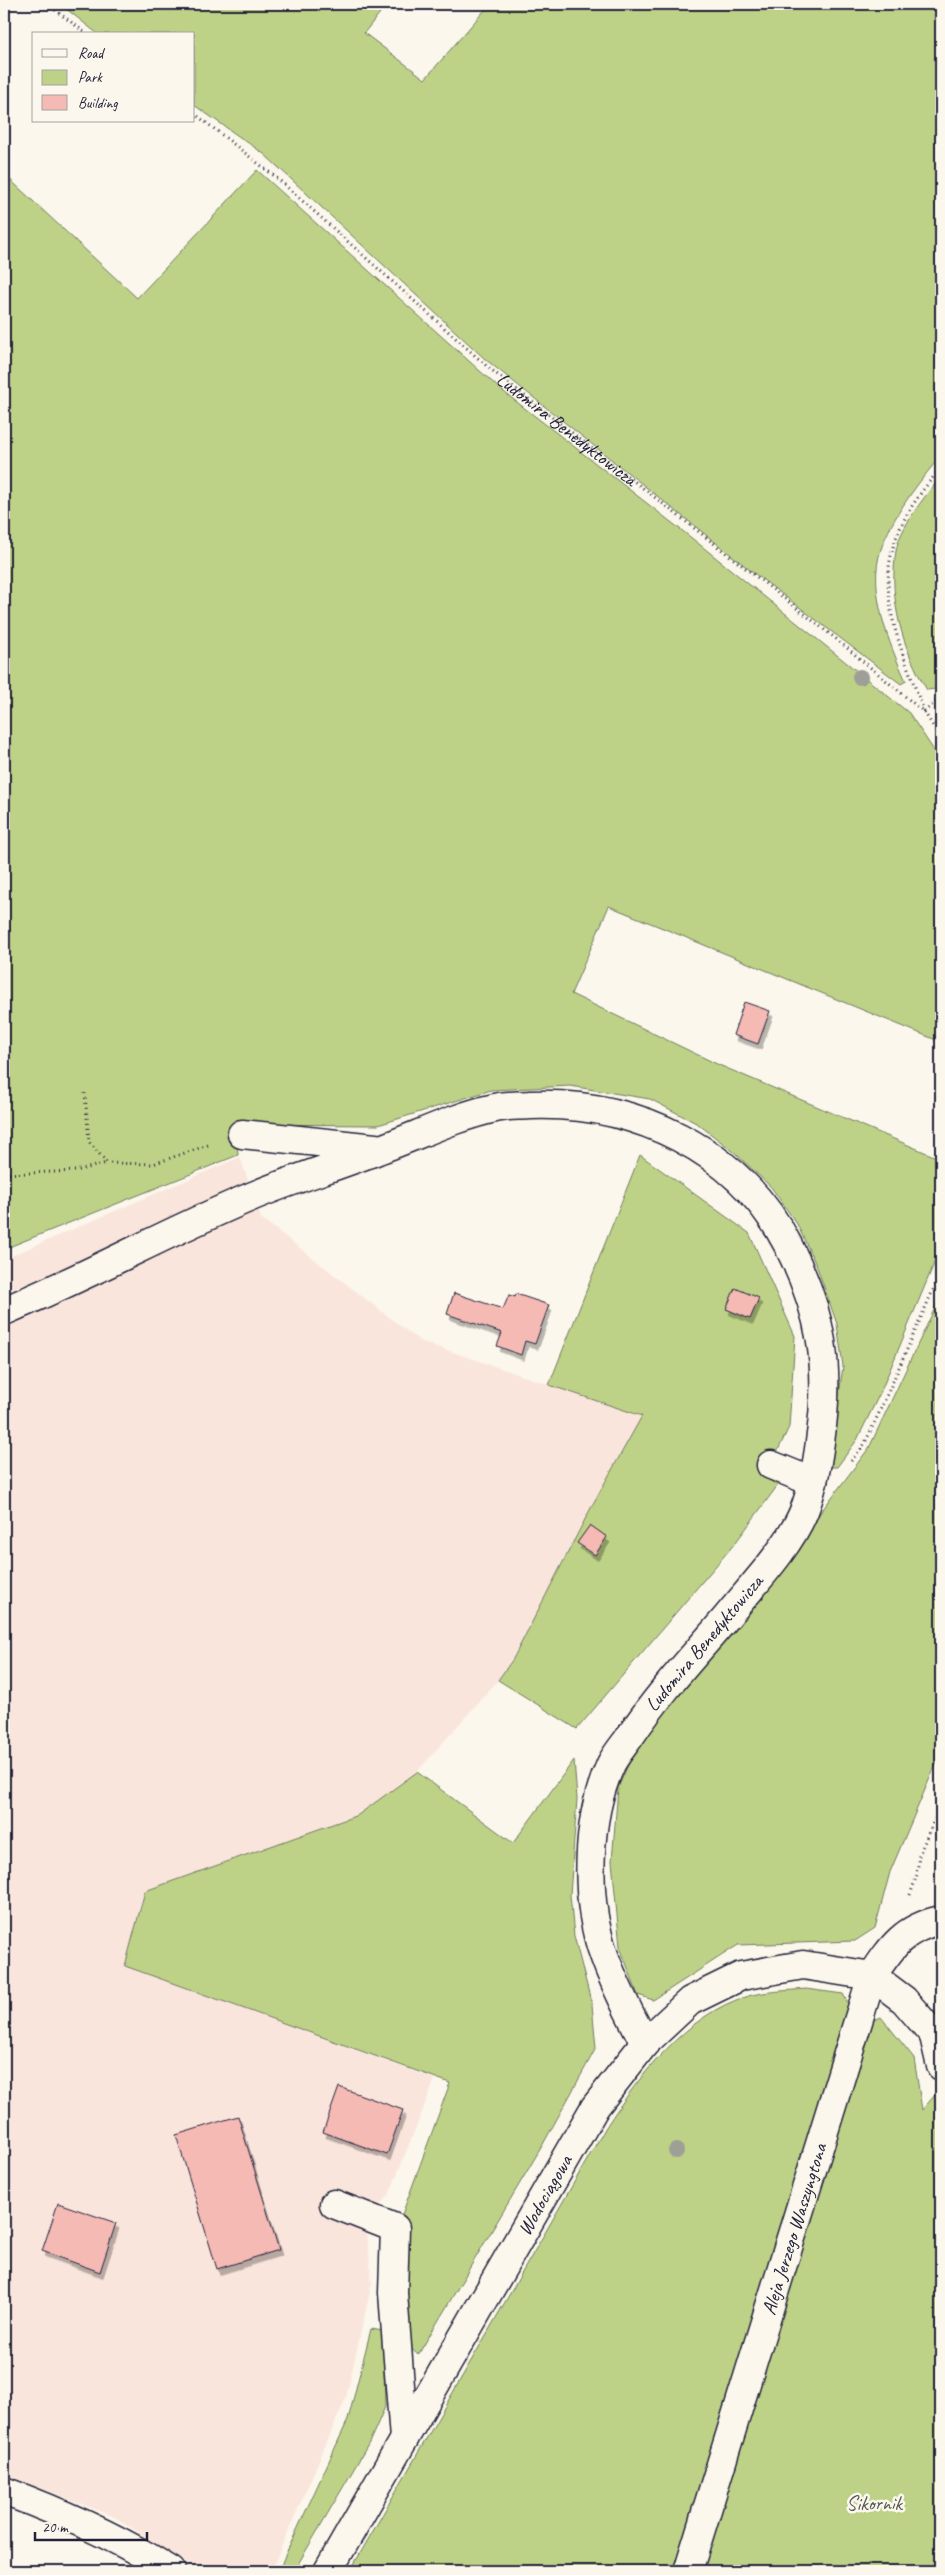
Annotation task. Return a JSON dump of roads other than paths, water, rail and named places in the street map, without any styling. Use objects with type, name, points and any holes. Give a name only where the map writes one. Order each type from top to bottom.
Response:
[{"type":"street","name":"Ludomira Benedyktowicza","points":[[4,1311],[253,1196],[448,1122],[498,1107],[548,1104],[597,1108],[648,1121],[688,1142],[730,1171],[760,1202],[780,1230],[798,1266],[818,1322],[826,1364],[826,1406],[814,1482],[802,1516],[782,1548],[641,1719],[612,1764],[598,1806],[591,1852],[592,1887],[602,1950],[616,1989],[645,2044]]},
{"type":"street","points":[[242,1134],[381,1149]]},
{"type":"street","points":[[771,1465],[814,1482]]},
{"type":"street","name":"Aleja Jerzego Waszyngtona","points":[[688,2571],[872,1976],[888,1951],[914,1928],[941,1920]]},
{"type":"street","name":"Wodociągowa","points":[[328,2571],[595,2107],[645,2044],[690,2002],[741,1976],[803,1965],[872,1976]]},
{"type":"street","points":[[872,1976],[904,2000],[938,2039],[941,2066]]},
{"type":"street","points":[[334,2204],[395,2228],[393,2293],[404,2439]]},
{"type":"street","points":[[4,2491],[97,2528],[135,2548],[171,2571]]},
{"type":"park label","name":"Sikornik","points":[[874,2503]]}]
